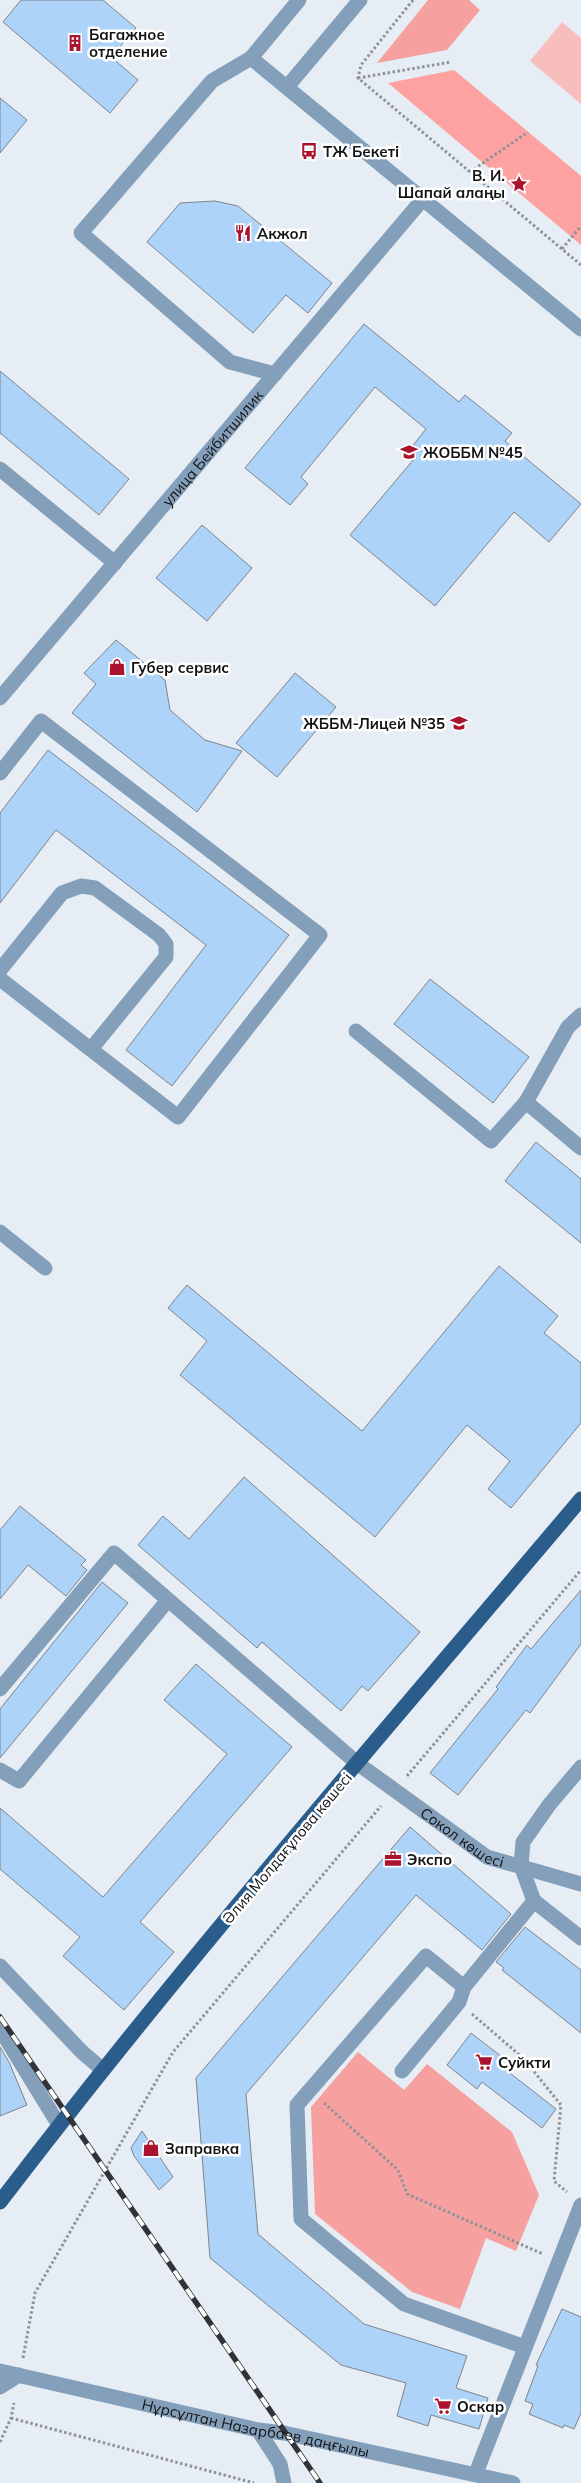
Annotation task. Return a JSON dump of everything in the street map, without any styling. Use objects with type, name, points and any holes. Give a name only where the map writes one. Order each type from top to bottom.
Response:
[{"type":"main road","name":"Әлия Молдағұлова көшесі","points":[[0,2202],[103,2070],[357,1763],[581,1499]]},
{"type":"street","points":[[275,374],[230,362],[81,233],[212,81],[251,58],[300,0]]},
{"type":"street","points":[[287,88],[360,0]]},
{"type":"street","points":[[251,58],[581,329]]},
{"type":"street","name":"улица Бейбитшилик","points":[[3,687],[115,563],[423,199]]},
{"type":"street","points":[[0,469],[115,563]]},
{"type":"street","points":[[0,773],[41,720],[320,935],[178,1117],[0,979]]},
{"type":"street","points":[[0,970],[62,893],[81,886],[95,888],[159,935],[166,944],[166,957],[91,1049]]},
{"type":"street","points":[[356,1031],[491,1141],[526,1102],[568,1027],[581,1015]]},
{"type":"street","points":[[526,1102],[581,1148]]},
{"type":"street","points":[[0,1232],[45,1268]]},
{"type":"street","name":"Сокол көшесі","points":[[0,1689],[114,1553],[357,1763],[487,1857],[581,1884]]},
{"type":"street","points":[[0,1770],[19,1782],[168,1600]]},
{"type":"street","points":[[581,1767],[523,1842],[521,1866],[534,1901],[581,1938]]},
{"type":"street","points":[[402,2071],[458,2002],[464,1987],[534,1901]]},
{"type":"street","points":[[464,1987],[426,1956],[297,2105],[300,2219],[404,2304],[525,2347]]},
{"type":"street","points":[[0,1966],[82,2052],[103,2070]]},
{"type":"street","points":[[0,2029],[59,2125]]},
{"type":"street","points":[[476,2474],[559,2261],[578,2202]]},
{"type":"street","name":"Нұрсұлтан Назарбаев даңғылы","points":[[0,2371],[258,2430],[284,2433],[512,2483]]},
{"type":"street","points":[[0,2387],[19,2375]]},
{"type":"street","points":[[258,2430],[280,2464],[297,2483]]},
{"type":"street","points":[[280,2464],[284,2483]]},
{"type":"path","points":[[358,78],[361,64],[414,0]]},
{"type":"path","points":[[358,78],[451,62]]},
{"type":"path","points":[[358,78],[581,265]]},
{"type":"path","points":[[470,172],[528,132]]},
{"type":"path","points":[[562,249],[581,226]]},
{"type":"path","points":[[0,2442],[10,2418],[35,2293],[173,2052],[581,1570]]},
{"type":"path","points":[[458,2002],[523,2058],[562,2105],[554,2181],[578,2202]]},
{"type":"path","points":[[310,2091],[398,2170],[407,2194],[559,2261]]},
{"type":"path","points":[[10,2418],[254,2483]]},
{"type":"shaded area","points":[[428,0],[469,0],[480,10],[447,50],[377,63]]},
{"type":"shaded area","points":[[562,22],[581,38],[581,104],[530,61]]},
{"type":"shaded area","points":[[454,70],[581,176],[581,245],[388,83]]},
{"type":"shaded area","points":[[358,2052],[404,2090],[427,2064],[512,2132],[539,2195],[516,2251],[486,2238],[460,2309],[412,2292],[315,2214],[311,2107]]},
{"type":"building","name":"Багажное отделение","points":[[21,0],[103,0],[136,28],[111,57],[138,80],[110,113],[3,22]]},
{"type":"building","points":[[0,98],[27,120],[0,153]]},
{"type":"building","points":[[215,201],[238,206],[332,283],[308,313],[286,295],[253,333],[147,242],[180,203]]},
{"type":"building","points":[[364,324],[459,402],[465,395],[512,433],[505,441],[581,504],[549,542],[514,512],[435,606],[350,535],[414,459],[407,453],[426,429],[375,387],[301,477],[308,484],[290,505],[245,468]]},
{"type":"building","points":[[0,371],[129,479],[99,515],[0,433]]},
{"type":"building","points":[[202,525],[252,568],[207,621],[156,578]]},
{"type":"building","points":[[116,640],[165,680],[170,710],[205,740],[242,751],[197,812],[72,713],[96,684],[84,673]]},
{"type":"building","points":[[295,673],[336,707],[277,777],[236,743]]},
{"type":"building","points":[[48,750],[289,935],[172,1086],[126,1050],[206,945],[56,830],[0,903],[0,813]]},
{"type":"building","points":[[430,979],[529,1057],[493,1103],[394,1024]]},
{"type":"building","points":[[536,1142],[581,1179],[581,1243],[505,1181]]},
{"type":"building","points":[[499,1266],[558,1316],[544,1333],[581,1363],[581,1423],[511,1508],[488,1489],[510,1461],[467,1425],[375,1537],[180,1375],[207,1341],[168,1308],[187,1285],[362,1431]]},
{"type":"building","points":[[244,1477],[420,1632],[368,1691],[362,1686],[341,1711],[262,1642],[257,1648],[138,1545],[163,1516],[189,1539]]},
{"type":"building","points":[[20,1506],[86,1560],[81,1565],[87,1570],[66,1596],[28,1565],[0,1599],[0,1530]]},
{"type":"building","points":[[102,1582],[128,1603],[0,1758],[0,1709]]},
{"type":"building","points":[[581,1590],[581,1644],[530,1713],[526,1710],[458,1795],[430,1773],[498,1689],[496,1687],[527,1645],[531,1649]]},
{"type":"building","points":[[196,1664],[292,1747],[140,1922],[174,1952],[124,2010],[63,1956],[80,1937],[0,1869],[0,1808],[103,1897],[227,1754],[164,1700]]},
{"type":"building","points":[[410,1827],[511,1914],[482,1950],[416,1895],[246,2094],[258,2234],[364,2324],[467,2356],[456,2388],[488,2398],[479,2429],[431,2415],[428,2426],[397,2416],[406,2383],[341,2365],[210,2258],[196,2078]]},
{"type":"building","points":[[525,1927],[581,1970],[581,2033],[502,1970],[504,1968],[496,1962]]},
{"type":"building","points":[[471,2033],[502,2057],[497,2063],[556,2109],[542,2128],[482,2082],[477,2089],[447,2065]]},
{"type":"building","points":[[0,2047],[9,2062],[27,2105],[0,2116]]},
{"type":"building","points":[[142,2131],[173,2177],[159,2190],[134,2156],[131,2148]]},
{"type":"building","points":[[562,2309],[581,2317],[581,2413],[574,2429],[564,2425],[563,2428],[529,2414],[533,2404],[525,2401],[538,2366],[536,2365]]},
{"type":"railway","points":[[0,2017],[320,2483]]},
{"type":"place","name":"Багажное отделение","points":[[75,43]]},
{"type":"place","name":"ТЖ Бекеті","points":[[309,151]]},
{"type":"place","name":"В. И. Шапай алаңы","points":[[519,184]]},
{"type":"place","name":"Акжол","points":[[243,233]]},
{"type":"place","name":"ЖОББМ №45","points":[[409,452]]},
{"type":"place","name":"Губер сервис","points":[[117,667]]},
{"type":"place","name":"ЖББМ-Лицей №35","points":[[459,723]]},
{"type":"place","name":"Экспо","points":[[393,1859]]},
{"type":"place","name":"Суйкти","points":[[484,2062]]},
{"type":"place","name":"Заправка","points":[[151,2148]]},
{"type":"place","name":"Оскар","points":[[443,2406]]}]
